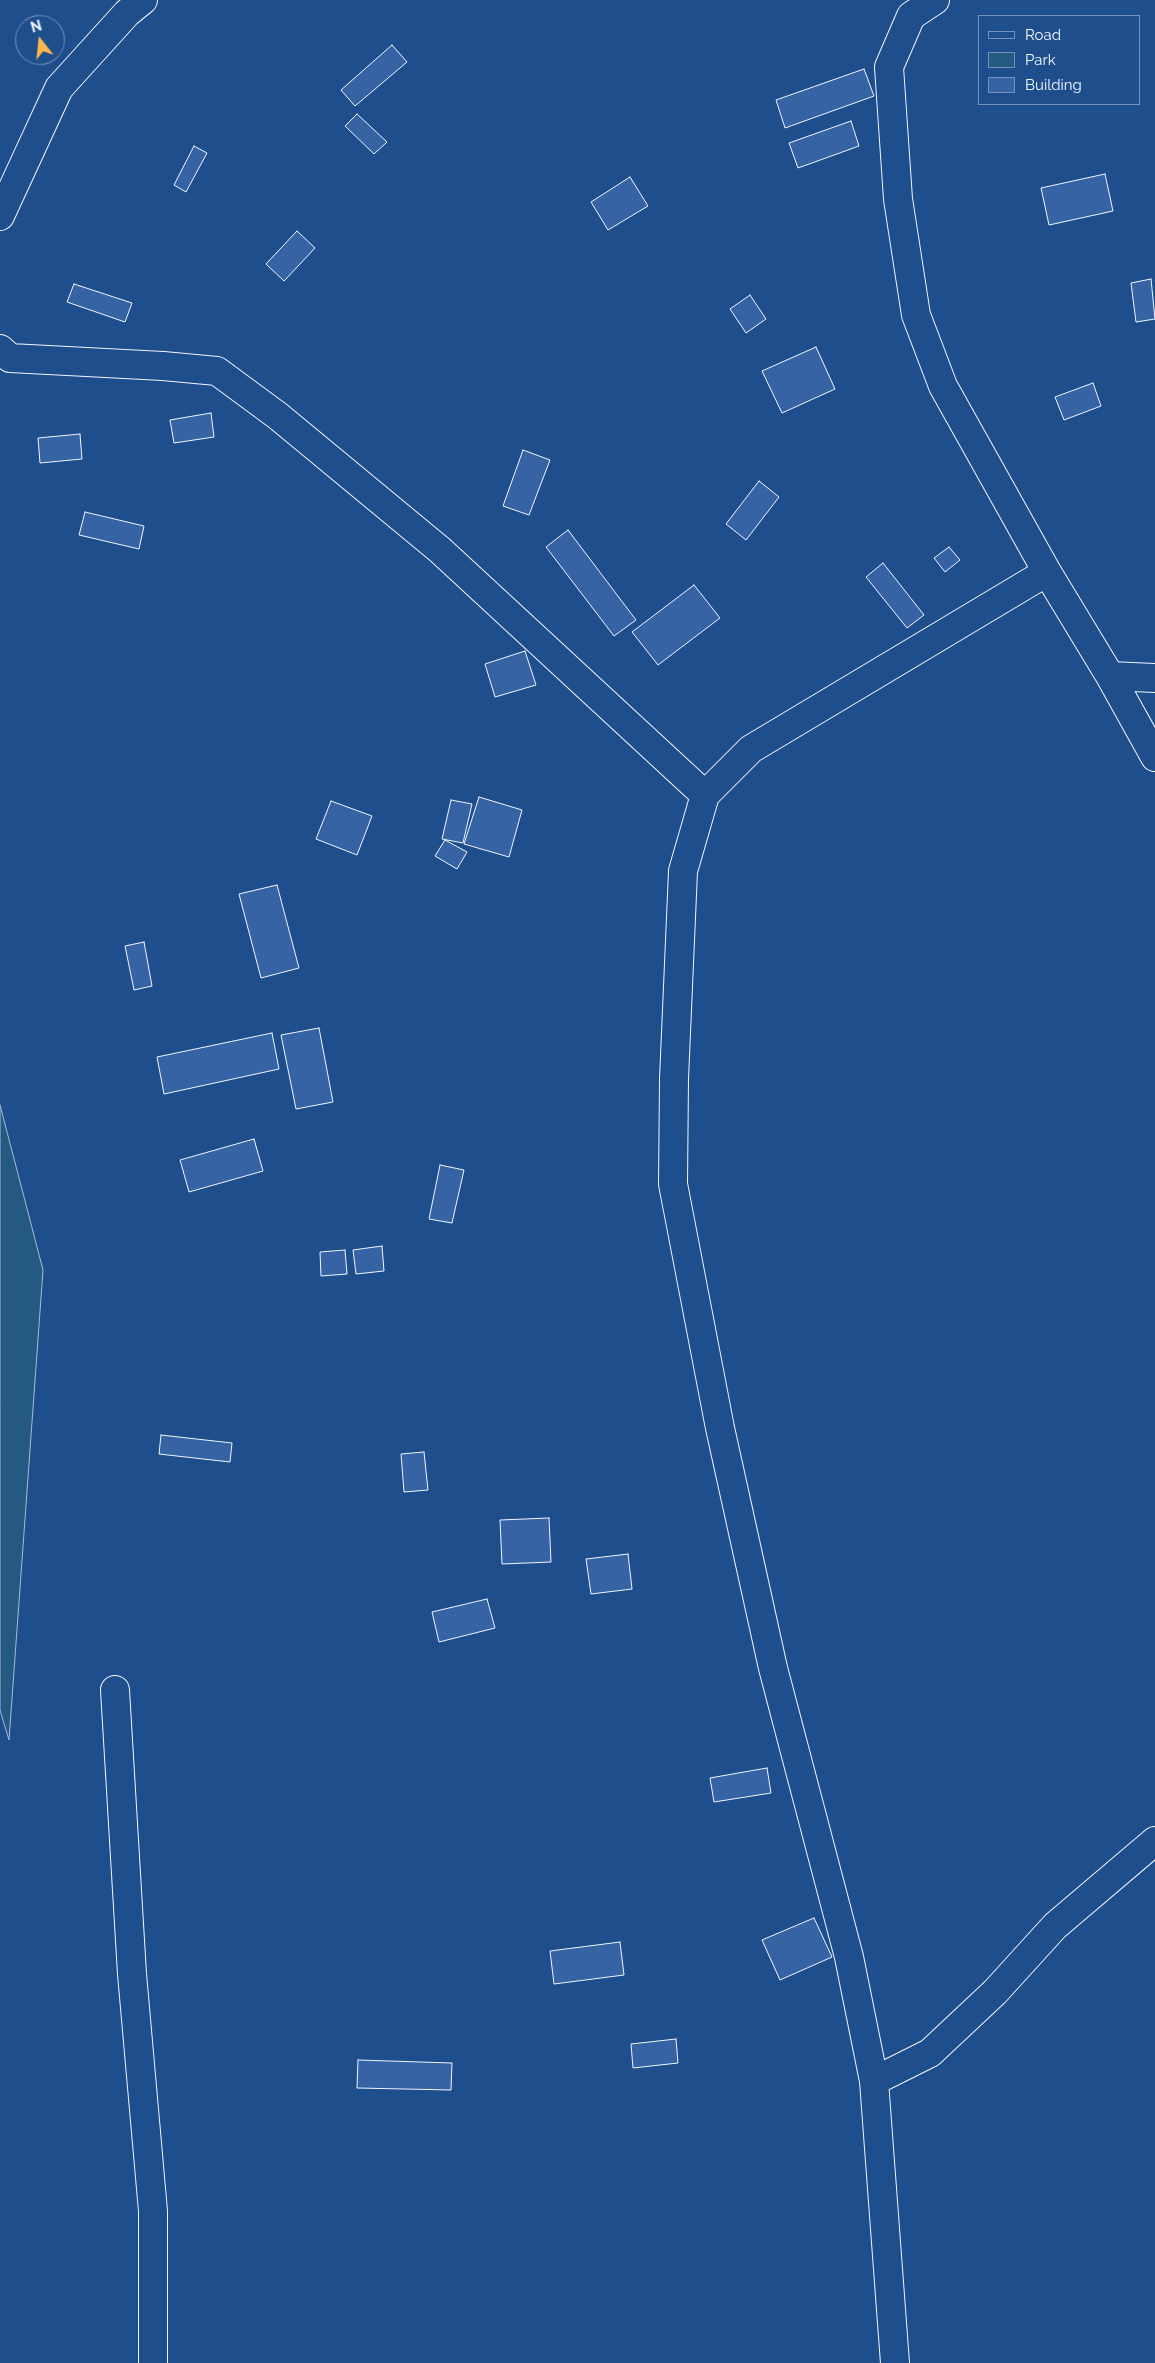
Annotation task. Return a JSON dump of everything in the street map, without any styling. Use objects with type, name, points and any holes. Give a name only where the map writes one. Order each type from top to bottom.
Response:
[{"type":"street","points":[[0,216],[59,88],[127,13],[144,0]]},
{"type":"street","points":[[935,0],[911,16],[889,67],[898,199],[916,315],[943,386],[1047,572],[1110,676],[1155,757]]},
{"type":"street","points":[[0,350],[10,358],[163,366],[217,371],[278,416],[440,550],[705,795]]},
{"type":"street","points":[[895,2363],[874,2082],[849,1957],[765,1630],[720,1428],[673,1184],[674,1079],[683,871],[705,795],[751,749],[1047,572]]},
{"type":"street","points":[[1110,676],[1155,678]]},
{"type":"street","points":[[115,1690],[132,1974],[153,2211],[153,2363]]},
{"type":"street","points":[[874,2082],[930,2053],[995,1992],[1055,1926],[1155,1841]]},
{"type":"green space","points":[[0,1105],[43,1270],[9,1740],[0,1710]]},
{"type":"building","points":[[392,45],[407,62],[355,106],[341,90]]},
{"type":"building","points":[[864,69],[874,96],[785,128],[776,100]]},
{"type":"building","points":[[357,114],[387,142],[374,154],[345,126]]},
{"type":"building","points":[[851,121],[859,146],[798,168],[789,143]]},
{"type":"building","points":[[194,146],[207,153],[186,192],[174,185]]},
{"type":"building","points":[[1105,174],[1113,211],[1049,225],[1041,188]]},
{"type":"building","points":[[630,177],[648,206],[608,230],[591,202]]},
{"type":"building","points":[[297,231],[315,248],[284,281],[266,264]]},
{"type":"building","points":[[1151,279],[1155,319],[1136,322],[1131,283]]},
{"type":"building","points":[[74,284],[132,303],[125,322],[67,302]]},
{"type":"building","points":[[750,295],[766,319],[746,333],[730,309]]},
{"type":"building","points":[[816,347],[835,389],[782,413],[762,371]]},
{"type":"building","points":[[1093,383],[1101,406],[1064,420],[1055,397]]},
{"type":"building","points":[[211,413],[214,437],[174,443],[170,420]]},
{"type":"building","points":[[80,434],[82,459],[40,463],[38,438]]},
{"type":"building","points":[[523,450],[550,460],[529,515],[503,506]]},
{"type":"building","points":[[759,481],[779,497],[746,540],[726,524]]},
{"type":"building","points":[[85,512],[144,526],[139,549],[79,535]]},
{"type":"building","points":[[568,530],[636,620],[614,636],[546,547]]},
{"type":"building","points":[[949,547],[960,560],[945,572],[934,558]]},
{"type":"building","points":[[883,563],[924,615],[907,628],[866,577]]},
{"type":"building","points":[[694,585],[720,618],[658,665],[632,632]]},
{"type":"building","points":[[525,651],[536,685],[495,697],[485,664]]},
{"type":"building","points":[[479,797],[522,810],[509,857],[464,844]]},
{"type":"building","points":[[451,800],[472,804],[463,843],[442,839]]},
{"type":"building","points":[[331,801],[372,816],[357,855],[316,839]]},
{"type":"building","points":[[445,840],[467,852],[457,869],[435,856]]},
{"type":"building","points":[[277,885],[299,968],[261,978],[239,894]]},
{"type":"building","points":[[144,942],[152,986],[134,990],[125,946]]},
{"type":"building","points":[[319,1028],[333,1102],[296,1109],[281,1035]]},
{"type":"building","points":[[272,1033],[279,1069],[164,1094],[157,1057]]},
{"type":"building","points":[[254,1139],[263,1171],[189,1192],[180,1160]]},
{"type":"building","points":[[440,1165],[464,1170],[452,1223],[429,1219]]},
{"type":"building","points":[[382,1246],[384,1271],[356,1274],[353,1250]]},
{"type":"building","points":[[345,1250],[347,1274],[321,1276],[320,1252]]},
{"type":"building","points":[[161,1435],[232,1443],[230,1462],[159,1454]]},
{"type":"building","points":[[424,1452],[428,1490],[404,1492],[401,1454]]},
{"type":"building","points":[[549,1518],[551,1562],[502,1564],[500,1520]]},
{"type":"building","points":[[628,1554],[632,1589],[591,1594],[586,1559]]},
{"type":"building","points":[[487,1599],[495,1628],[439,1642],[432,1612]]},
{"type":"building","points":[[767,1768],[771,1793],[714,1802],[710,1778]]},
{"type":"building","points":[[814,1918],[832,1957],[780,1980],[762,1940]]},
{"type":"building","points":[[620,1942],[624,1975],[554,1984],[550,1951]]},
{"type":"building","points":[[676,2039],[678,2063],[633,2068],[631,2044]]},
{"type":"building","points":[[358,2060],[452,2063],[451,2090],[357,2088]]}]
